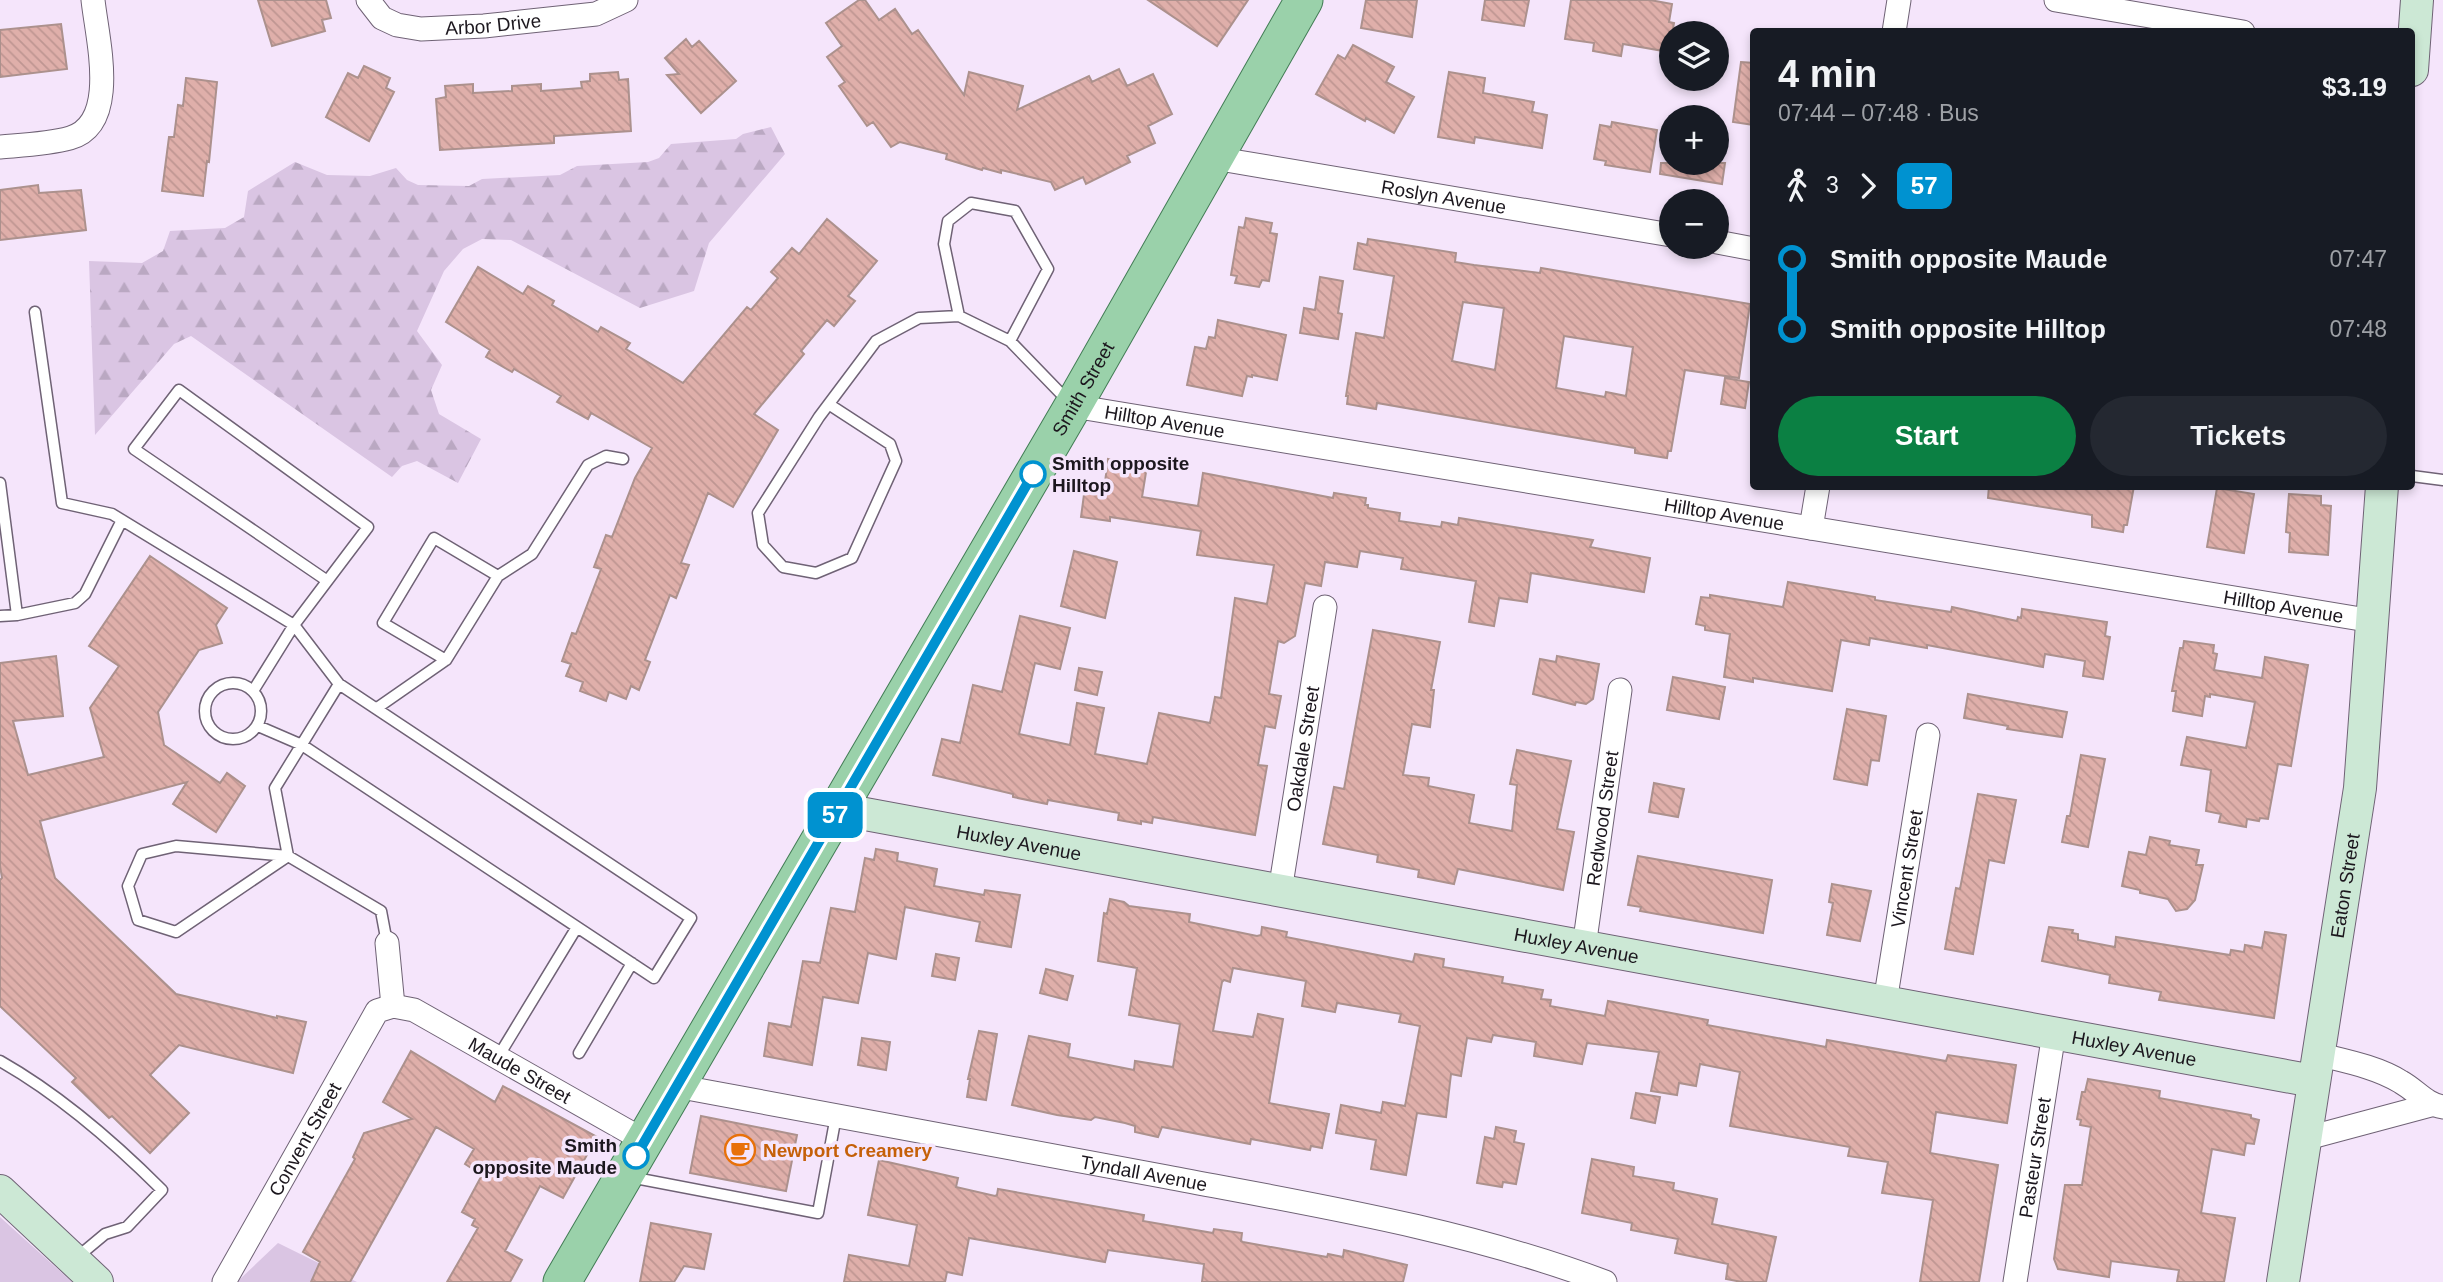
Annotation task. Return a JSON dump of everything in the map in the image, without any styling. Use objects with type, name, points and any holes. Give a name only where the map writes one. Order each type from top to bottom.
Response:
[{"type":"main road","name":"Smith Street","points":[[562,1282],[1073,406],[1304,0]]},
{"type":"street","points":[[0,147],[73,137],[95,120],[103,93],[93,0]]},
{"type":"street","name":"Arbor Drive","points":[[368,0],[382,18],[397,25],[421,29],[484,26],[596,14],[626,0]]},
{"type":"street","points":[[1895,28],[1899,0]]},
{"type":"street","points":[[2056,0],[2220,28]]},
{"type":"street","points":[[2415,28],[2417,0]]},
{"type":"street","name":"Roslyn Avenue","points":[[1214,158],[1659,233]]},
{"type":"street","points":[[1729,244],[1750,247]]},
{"type":"street","name":"Hilltop Avenue","points":[[1073,406],[2373,621]]},
{"type":"street","points":[[1811,528],[1817,490]]},
{"type":"street","name":"Eaton Street","points":[[2283,1282],[2360,788],[2382,490]]},
{"type":"street","name":"Oakdale Street","points":[[1280,891],[1325,607]]},
{"type":"street","name":"Redwood Street","points":[[1584,947],[1620,690]]},
{"type":"street","name":"Vincent Street","points":[[1885,1002],[1928,735]]},
{"type":"street","name":"Huxley Avenue","points":[[838,809],[2054,1033],[2315,1068]]},
{"type":"street","points":[[387,943],[393,1006]]},
{"type":"street","name":"Maude Street","points":[[393,1006],[414,1010],[645,1141]]},
{"type":"street","name":"Convent Street","points":[[224,1282],[377,1011],[393,1006]]},
{"type":"street","name":"Pasteur Street","points":[[2015,1282],[2054,1033]]},
{"type":"street","points":[[2315,1068],[2359,1064],[2401,1081],[2437,1106]]},
{"type":"street","name":"Tyndall Avenue","points":[[676,1086],[1324,1206],[1457,1237],[1568,1275],[1605,1282]]},
{"type":"street","points":[[2304,1139],[2437,1106]]},
{"type":"street","points":[[0,1191],[97,1282]]},
{"type":"lane","points":[[959,316],[944,244],[948,221],[971,203],[1015,211],[1048,269],[1010,341]]},
{"type":"lane","points":[[36,312],[62,503],[112,514],[294,625],[339,684],[691,918],[654,978],[302,745],[258,726]]},
{"type":"lane","points":[[830,405],[890,444],[896,461],[852,558],[816,573],[783,568],[763,545],[758,513],[819,417],[876,341],[919,318],[959,316],[1010,341],[1073,406]]},
{"type":"lane","points":[[253,691],[294,625],[368,527],[179,390],[134,449],[326,580]]},
{"type":"lane","points":[[377,708],[446,660],[498,576],[532,554],[588,465],[606,456],[623,459]]},
{"type":"lane","points":[[2415,476],[2443,480]]},
{"type":"lane","points":[[0,483],[18,615]]},
{"type":"lane","points":[[0,617],[75,603],[85,594],[122,520]]},
{"type":"lane","points":[[446,660],[383,623],[434,538],[498,576]]},
{"type":"lane","points":[[237,683],[253,691],[261,707],[258,726],[243,738],[234,740],[216,734],[206,718],[207,700],[219,687],[237,683]]},
{"type":"lane","points":[[288,856],[275,788],[339,684]]},
{"type":"lane","points":[[288,856],[176,932],[138,920],[128,886],[142,854],[176,846],[288,856],[381,911],[387,943]]},
{"type":"lane","points":[[498,1057],[577,927]]},
{"type":"lane","points":[[579,1053],[632,963]]},
{"type":"lane","points":[[0,1060],[55,1095],[131,1159],[162,1190],[127,1227],[105,1234],[73,1261]]},
{"type":"lane","points":[[624,1176],[818,1213],[836,1116]]},
{"type":"green space","points":[[771,127],[785,154],[709,243],[694,291],[640,308],[511,240],[482,239],[463,249],[444,271],[417,331],[442,365],[431,390],[439,414],[481,439],[458,483],[417,461],[402,466],[392,477],[191,336],[174,344],[95,435],[89,261],[142,263],[163,251],[170,231],[225,228],[244,217],[248,191],[295,162],[327,175],[370,176],[396,168],[407,180],[418,185],[469,186],[482,179],[560,175],[577,166],[648,162],[659,158],[671,144],[736,139],[743,134]]},
{"type":"green space","points":[[0,1217],[72,1282],[0,1282]]},
{"type":"green space","points":[[278,1243],[357,1282],[237,1282]]},
{"type":"building","points":[[258,0],[326,0],[331,18],[322,20],[325,31],[272,46]]},
{"type":"building","points":[[859,0],[865,0],[879,20],[895,9],[912,34],[918,30],[964,95],[969,72],[1023,86],[1017,110],[1089,76],[1092,82],[1119,69],[1127,86],[1153,74],[1172,114],[1148,126],[1155,143],[1127,156],[1130,162],[1086,184],[1083,177],[1055,190],[1051,182],[1001,170],[1001,173],[983,168],[982,170],[946,159],[947,154],[900,142],[891,147],[873,122],[867,126],[839,86],[845,82],[827,57],[842,46],[826,23]]},
{"type":"building","points":[[1148,0],[1248,0],[1217,46]]},
{"type":"building","points":[[1366,0],[1417,0],[1412,37],[1361,28]]},
{"type":"building","points":[[1485,0],[1529,0],[1524,26],[1482,20]]},
{"type":"building","points":[[1571,0],[1650,0],[1672,4],[1669,21],[1659,21],[1659,50],[1623,44],[1621,56],[1593,51],[1594,43],[1565,39]]},
{"type":"building","points":[[61,24],[67,69],[0,77],[0,30]]},
{"type":"building","points":[[686,39],[692,47],[699,41],[736,81],[701,113],[667,75],[679,74],[665,58]]},
{"type":"building","points":[[1353,45],[1394,67],[1386,82],[1414,97],[1394,133],[1366,118],[1365,121],[1316,94],[1338,55],[1345,59]]},
{"type":"building","points":[[1741,62],[1750,63],[1750,124],[1733,122]]},
{"type":"building","points":[[364,66],[390,78],[386,88],[394,92],[369,141],[326,117],[348,73],[358,78]]},
{"type":"building","points":[[618,72],[619,80],[628,79],[631,131],[554,136],[554,143],[440,150],[436,99],[446,97],[445,86],[473,84],[473,93],[512,91],[512,86],[541,84],[541,91],[582,88],[581,82],[590,81],[590,74]]},
{"type":"building","points":[[1449,72],[1485,78],[1483,93],[1534,102],[1532,112],[1547,115],[1542,148],[1475,137],[1474,143],[1438,137]]},
{"type":"building","points":[[186,78],[217,82],[203,196],[162,191],[169,137],[174,137],[178,105],[183,106]]},
{"type":"building","points":[[1612,122],[1657,130],[1650,172],[1605,165],[1606,161],[1594,159],[1600,125],[1611,127]]},
{"type":"building","points":[[1666,175],[1723,175],[1722,184]]},
{"type":"building","points":[[38,185],[39,193],[81,190],[86,230],[0,240],[0,190]]},
{"type":"building","points":[[1246,218],[1272,223],[1270,233],[1277,234],[1269,281],[1262,280],[1259,287],[1235,283],[1237,276],[1231,275],[1239,227],[1244,228]]},
{"type":"building","points":[[827,219],[877,261],[848,296],[855,301],[834,326],[827,320],[801,351],[804,354],[754,414],[778,430],[733,507],[708,493],[681,563],[689,565],[676,598],[670,595],[645,660],[650,662],[639,690],[631,686],[626,699],[609,692],[606,701],[580,691],[583,682],[566,676],[571,664],[562,661],[572,633],[576,634],[601,569],[594,567],[606,535],[612,537],[635,478],[652,448],[591,413],[588,419],[557,402],[561,396],[514,369],[512,372],[486,357],[490,350],[446,322],[478,267],[523,294],[528,286],[554,301],[552,305],[598,332],[601,327],[630,343],[626,349],[683,383],[747,307],[751,310],[778,278],[771,272],[792,248],[799,254]]},
{"type":"building","points":[[1368,239],[1456,253],[1455,262],[1540,273],[1541,268],[1750,304],[1739,378],[1685,370],[1671,451],[1668,451],[1667,458],[1635,453],[1635,448],[1377,403],[1376,409],[1347,404],[1356,333],[1384,338],[1394,276],[1354,269],[1358,243],[1367,245]],"holes":[[[1463,302],[1504,308],[1495,370],[1452,361]],[[1564,336],[1633,347],[1626,396],[1606,392],[1605,397],[1556,388]]]},
{"type":"building","points":[[1320,277],[1343,281],[1338,313],[1342,314],[1338,339],[1300,333],[1304,308],[1315,310]]},
{"type":"building","points":[[1218,320],[1286,335],[1277,380],[1247,376],[1242,396],[1187,385],[1195,347],[1206,349],[1209,337],[1215,338]]},
{"type":"building","points":[[1725,378],[1749,382],[1745,408],[1721,404]]},
{"type":"building","points":[[1108,459],[1147,466],[1142,497],[1198,506],[1203,473],[1333,498],[1334,493],[1366,498],[1365,505],[1368,505],[1368,508],[1400,513],[1399,521],[1441,527],[1442,522],[1458,525],[1459,518],[1593,540],[1590,547],[1650,558],[1644,592],[1531,573],[1527,602],[1499,598],[1494,626],[1469,622],[1476,581],[1401,569],[1403,558],[1360,551],[1357,567],[1325,562],[1321,586],[1305,583],[1295,636],[1284,643],[1278,641],[1269,694],[1281,696],[1275,728],[1265,726],[1258,765],[1267,766],[1255,835],[1153,817],[1152,823],[1141,821],[1141,824],[1118,820],[1119,813],[1048,800],[1047,804],[933,775],[942,739],[960,743],[973,685],[1002,692],[1020,616],[1070,628],[1060,669],[1035,663],[1019,734],[1070,745],[1077,703],[1104,708],[1095,754],[1147,764],[1159,713],[1210,723],[1215,697],[1221,698],[1235,598],[1267,604],[1274,565],[1197,555],[1201,531],[1110,517],[1110,521],[1081,517],[1085,487],[1104,490]]},
{"type":"building","points":[[1989,490],[2133,490],[2127,525],[2124,525],[2123,532],[2092,527],[2092,515],[1988,498]]},
{"type":"building","points":[[2217,490],[2254,494],[2244,553],[2207,547]]},
{"type":"building","points":[[2289,494],[2321,496],[2321,505],[2331,506],[2328,555],[2289,552],[2290,533],[2286,532]]},
{"type":"building","points":[[1074,551],[1117,562],[1105,618],[1061,606]]},
{"type":"building","points":[[150,556],[227,608],[216,625],[222,643],[199,650],[158,712],[164,745],[220,783],[227,773],[245,786],[216,832],[173,804],[187,782],[40,821],[55,878],[176,994],[277,1018],[306,1022],[293,1073],[179,1045],[150,1075],[189,1113],[150,1153],[72,1082],[76,1078],[0,1006],[0,663],[56,656],[63,716],[13,721],[28,775],[104,757],[90,708],[119,666],[89,646]]},
{"type":"building","points":[[1788,582],[1875,597],[1875,600],[1951,612],[1952,607],[2017,621],[2018,617],[2021,618],[2022,609],[2107,622],[2105,636],[2110,637],[2103,679],[2083,676],[2085,661],[2045,654],[2043,667],[1927,645],[1927,648],[1870,638],[1869,645],[1841,640],[1832,691],[1753,678],[1753,682],[1724,677],[1730,634],[1705,630],[1705,626],[1696,624],[1701,597],[1710,598],[1710,595],[1783,607]]},
{"type":"building","points":[[1373,630],[1440,642],[1431,690],[1434,690],[1430,727],[1412,724],[1403,775],[1429,778],[1428,786],[1474,795],[1469,823],[1512,831],[1517,785],[1510,784],[1517,750],[1571,761],[1557,829],[1574,832],[1563,890],[1458,869],[1454,884],[1418,877],[1419,870],[1377,862],[1378,855],[1323,844],[1334,787],[1344,789]]},
{"type":"building","points":[[2184,641],[2214,645],[2213,653],[2217,654],[2214,670],[2262,678],[2265,657],[2308,665],[2291,766],[2278,764],[2268,819],[2247,819],[2246,827],[2219,822],[2221,814],[2206,811],[2211,770],[2181,765],[2187,737],[2246,748],[2255,702],[2210,694],[2210,697],[2205,696],[2202,716],[2173,711],[2176,691],[2172,691],[2180,648],[2183,648]]},
{"type":"building","points":[[1557,656],[1599,664],[1593,699],[1586,704],[1576,702],[1575,705],[1533,694],[1540,659],[1556,662]]},
{"type":"building","points":[[1079,668],[1102,672],[1097,695],[1075,690]]},
{"type":"building","points":[[1673,677],[1725,687],[1719,719],[1667,710]]},
{"type":"building","points":[[1968,694],[2067,712],[2062,737],[2007,729],[2008,726],[1964,718]]},
{"type":"building","points":[[1847,709],[1886,716],[1879,761],[1871,760],[1867,785],[1834,779]]},
{"type":"building","points":[[2081,755],[2105,759],[2088,847],[2062,842],[2067,816],[2070,816]]},
{"type":"building","points":[[1654,783],[1684,789],[1678,817],[1649,812]]},
{"type":"building","points":[[1978,794],[2016,800],[2004,863],[1989,860],[1973,954],[1945,949],[1956,888],[1960,889]]},
{"type":"building","points":[[2150,837],[2170,841],[2169,845],[2199,850],[2196,865],[2203,865],[2195,900],[2187,909],[2176,911],[2168,899],[2122,886],[2129,852],[2146,855]]},
{"type":"building","points":[[876,849],[898,853],[897,861],[937,869],[934,886],[984,895],[985,890],[1020,895],[1011,947],[976,941],[980,922],[905,907],[896,959],[868,953],[858,1003],[823,997],[812,1065],[764,1056],[769,1023],[791,1027],[803,961],[820,963],[831,908],[855,912],[865,858],[874,860]]},
{"type":"building","points":[[1638,856],[1772,880],[1763,933],[1640,911],[1641,907],[1628,905]]},
{"type":"building","points":[[1832,884],[1871,891],[1860,941],[1827,935],[1833,903],[1829,902]]},
{"type":"building","points":[[1110,899],[1129,906],[1190,914],[1189,922],[1257,936],[1261,935],[1262,927],[1287,932],[1286,937],[1413,962],[1415,954],[1444,959],[1443,967],[1503,977],[1502,983],[1543,990],[1541,999],[1551,1000],[1550,1006],[1605,1016],[1608,1001],[1708,1020],[1707,1025],[1826,1047],[1827,1040],[1946,1061],[1948,1055],[2016,1065],[2007,1123],[1936,1112],[1930,1153],[1998,1165],[1979,1282],[1920,1282],[1933,1200],[1882,1193],[1888,1162],[1848,1156],[1850,1147],[1730,1126],[1740,1072],[1700,1064],[1696,1086],[1679,1083],[1677,1095],[1651,1091],[1659,1052],[1587,1043],[1582,1064],[1534,1056],[1536,1042],[1493,1035],[1491,1042],[1467,1038],[1461,1076],[1451,1074],[1446,1117],[1417,1113],[1406,1175],[1371,1169],[1376,1140],[1336,1133],[1341,1105],[1381,1113],[1383,1102],[1405,1106],[1420,1026],[1399,1022],[1401,1014],[1337,1003],[1335,1012],[1302,1006],[1306,981],[1233,968],[1230,982],[1222,982],[1213,1031],[1253,1037],[1258,1014],[1283,1019],[1269,1103],[1329,1114],[1322,1148],[1311,1146],[1310,1150],[1251,1139],[1250,1144],[1162,1127],[1158,1137],[1135,1132],[1135,1126],[1125,1123],[1095,1117],[1091,1120],[1057,1115],[1012,1105],[1029,1036],[1070,1044],[1068,1057],[1134,1070],[1135,1061],[1173,1067],[1180,1024],[1129,1015],[1137,968],[1098,961],[1104,913],[1107,914]]},
{"type":"building","points":[[2049,927],[2073,930],[2072,933],[2078,934],[2078,940],[2115,947],[2116,937],[2230,955],[2231,950],[2244,952],[2245,945],[2262,948],[2265,932],[2286,935],[2274,1018],[2159,1000],[2161,992],[2109,983],[2110,975],[2042,961]]},
{"type":"building","points":[[936,954],[959,958],[955,980],[932,976]]},
{"type":"building","points":[[1046,969],[1073,976],[1067,1000],[1040,993]]},
{"type":"building","points":[[979,1031],[997,1034],[986,1100],[967,1097],[968,1079]]},
{"type":"building","points":[[862,1038],[890,1042],[886,1070],[858,1065]]},
{"type":"building","points":[[411,1051],[495,1102],[503,1086],[597,1137],[563,1198],[540,1186],[505,1251],[522,1260],[510,1282],[447,1282],[478,1228],[472,1225],[475,1219],[462,1212],[482,1175],[465,1164],[474,1149],[436,1127],[350,1282],[311,1282],[320,1262],[303,1252],[355,1159],[353,1157],[364,1133],[412,1119],[383,1102]]},
{"type":"building","points":[[2088,1079],[2160,1091],[2159,1098],[2251,1115],[2251,1118],[2259,1120],[2254,1144],[2246,1143],[2244,1155],[2212,1149],[2201,1213],[2235,1218],[2224,1282],[2177,1282],[2179,1270],[2111,1261],[2109,1277],[2058,1269],[2054,1259],[2065,1185],[2082,1185],[2091,1127],[2080,1125],[2081,1120],[2077,1119],[2082,1092],[2085,1092]]},
{"type":"building","points":[[1636,1093],[1660,1097],[1655,1123],[1631,1118]]},
{"type":"building","points":[[701,1116],[797,1135],[786,1191],[690,1173]]},
{"type":"building","points":[[1496,1127],[1516,1131],[1514,1142],[1524,1144],[1516,1184],[1503,1182],[1502,1187],[1477,1183],[1485,1137],[1494,1139]]},
{"type":"building","points":[[1592,1159],[1634,1167],[1633,1176],[1674,1183],[1673,1190],[1717,1199],[1712,1224],[1776,1237],[1766,1282],[1726,1279],[1728,1264],[1675,1253],[1678,1239],[1631,1230],[1632,1223],[1582,1213]]},
{"type":"building","points":[[879,1160],[958,1178],[956,1187],[995,1196],[998,1189],[1144,1215],[1143,1221],[1213,1233],[1214,1229],[1242,1233],[1243,1242],[1327,1257],[1328,1254],[1343,1257],[1344,1250],[1407,1265],[1403,1282],[1202,1282],[1204,1264],[1108,1250],[1105,1262],[969,1238],[962,1275],[947,1272],[945,1282],[844,1282],[849,1255],[909,1266],[917,1225],[868,1215]]},
{"type":"building","points":[[651,1223],[711,1234],[704,1269],[684,1266],[674,1282],[640,1282]]},
{"type":"bus line","name":"57","points":[[636,1156],[1033,474]]},
{"type":"place","name":"Smith opposite Hilltop","points":[[1033,474]]},
{"type":"place","name":"Newport Creamery","points":[[740,1150]]},
{"type":"place","name":"Smith opposite Maude","points":[[636,1156]]}]
